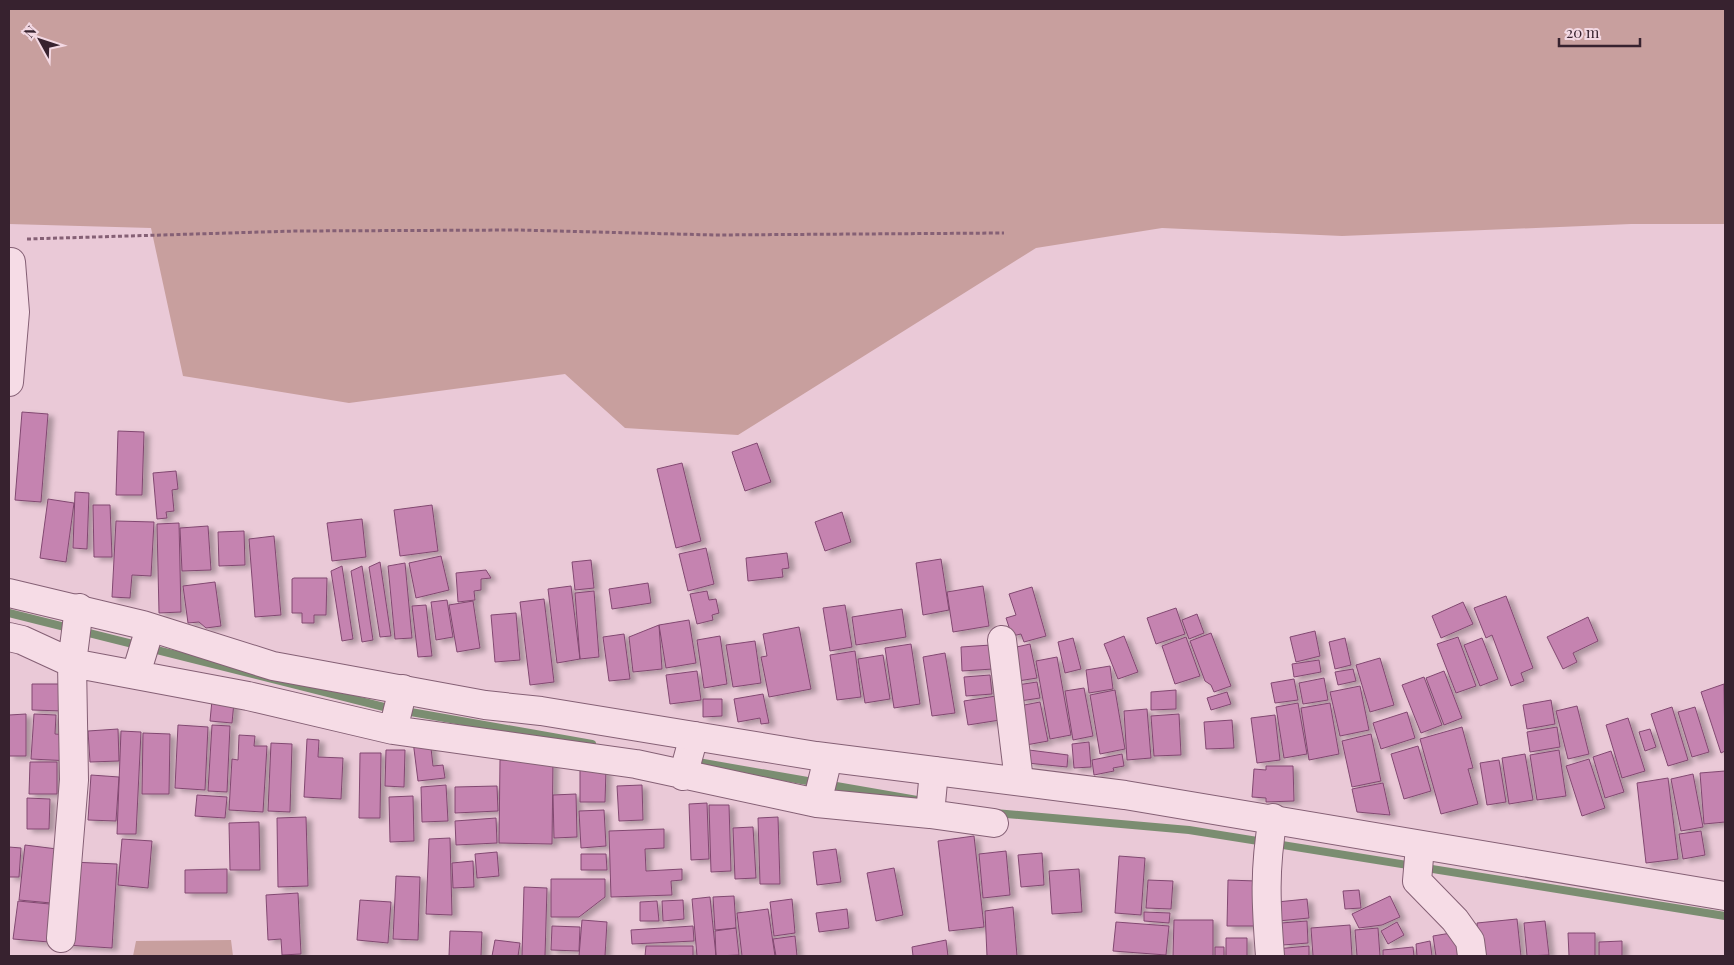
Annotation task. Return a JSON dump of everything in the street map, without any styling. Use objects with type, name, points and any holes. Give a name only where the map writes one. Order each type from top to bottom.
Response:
[{"type":"street","points":[[9,382],[15,312],[11,262],[14,250]]},
{"type":"street","points":[[9,593],[77,616],[143,651],[174,683],[248,696],[398,710],[536,729],[688,756],[822,783],[932,793],[1019,781],[1272,825],[1419,860],[1725,896]]},
{"type":"street","points":[[62,938],[74,780],[72,663],[77,616]]},
{"type":"street","points":[[9,637],[22,640],[72,663],[143,651],[273,666],[398,710],[485,705],[536,729],[636,764],[688,756],[822,783],[932,793],[994,823]]},
{"type":"street","points":[[1002,640],[1019,781]]},
{"type":"street","points":[[1270,956],[1266,923],[1265,866],[1272,825]]},
{"type":"street","points":[[1419,860],[1417,881],[1455,920],[1470,941],[1472,956]]},
{"type":"path","points":[[14,250],[296,231],[518,230],[714,235],[1004,233]]},
{"type":"shaded area","points":[[9,9],[1725,9],[1725,224],[1631,224],[1342,236],[1162,228],[1036,248],[738,435],[625,428],[565,374],[349,403],[183,376],[151,228],[9,224]]},
{"type":"shaded area","points":[[231,940],[233,956],[133,956],[136,941]]},
{"type":"building","points":[[22,412],[48,414],[41,502],[15,500]]},
{"type":"building","points":[[118,431],[144,432],[142,495],[116,495]]},
{"type":"building","points":[[757,443],[771,482],[745,491],[732,452]]},
{"type":"building","points":[[682,463],[701,541],[676,548],[657,469]]},
{"type":"building","points":[[176,471],[178,489],[172,490],[174,511],[166,512],[167,518],[157,519],[153,473]]},
{"type":"building","points":[[75,492],[89,493],[87,549],[73,548]]},
{"type":"building","points":[[48,499],[74,503],[66,562],[40,558]]},
{"type":"building","points":[[93,505],[110,505],[112,557],[94,557]]},
{"type":"building","points":[[432,505],[438,551],[400,556],[394,510]]},
{"type":"building","points":[[842,512],[851,542],[825,551],[815,522]]},
{"type":"building","points":[[362,519],[366,557],[332,561],[327,523]]},
{"type":"building","points":[[116,521],[154,522],[151,576],[132,575],[130,598],[112,597]]},
{"type":"building","points":[[179,523],[181,612],[159,613],[157,524]]},
{"type":"building","points":[[208,526],[211,570],[182,571],[180,528]]},
{"type":"building","points":[[244,531],[245,565],[219,566],[218,532]]},
{"type":"building","points":[[274,536],[281,615],[255,617],[249,539]]},
{"type":"building","points":[[706,548],[714,584],[688,591],[679,554]]},
{"type":"building","points":[[787,553],[789,568],[782,569],[783,577],[748,581],[746,558]]},
{"type":"building","points":[[441,556],[449,590],[416,598],[409,563]]},
{"type":"building","points":[[941,559],[949,610],[923,615],[916,563]]},
{"type":"building","points":[[591,560],[594,588],[575,590],[572,562]]},
{"type":"building","points":[[380,562],[391,636],[380,637],[369,567]]},
{"type":"building","points":[[405,563],[412,638],[395,639],[388,566]]},
{"type":"building","points":[[342,566],[353,639],[342,641],[331,571]]},
{"type":"building","points":[[362,566],[373,640],[362,642],[351,571]]},
{"type":"building","points":[[486,570],[491,578],[481,579],[481,590],[474,591],[475,600],[458,602],[456,573]]},
{"type":"building","points":[[327,578],[326,615],[314,615],[314,623],[302,623],[302,613],[292,613],[292,579]]},
{"type":"building","points":[[215,582],[221,626],[206,628],[199,622],[188,623],[183,586]]},
{"type":"building","points":[[648,583],[651,603],[612,609],[609,589]]},
{"type":"building","points":[[571,586],[580,659],[557,663],[548,589]]},
{"type":"building","points":[[983,586],[989,626],[953,632],[947,592]]},
{"type":"building","points":[[1032,587],[1046,636],[1024,642],[1021,634],[1012,636],[1006,618],[1016,615],[1009,594]]},
{"type":"building","points":[[594,591],[599,657],[580,659],[575,593]]},
{"type":"building","points":[[707,591],[709,600],[716,599],[719,613],[712,615],[713,620],[697,624],[690,594]]},
{"type":"building","points":[[1506,596],[1533,668],[1521,673],[1524,681],[1511,686],[1492,635],[1486,638],[1474,608]]},
{"type":"building","points":[[544,599],[554,682],[530,685],[520,602]]},
{"type":"building","points":[[447,600],[453,637],[436,640],[431,602]]},
{"type":"building","points":[[473,601],[480,648],[457,652],[449,605]]},
{"type":"building","points":[[1463,602],[1473,624],[1441,638],[1432,616]]},
{"type":"building","points":[[426,605],[432,656],[418,657],[412,606]]},
{"type":"building","points":[[845,605],[852,647],[830,651],[823,608]]},
{"type":"building","points":[[1176,608],[1185,634],[1156,644],[1147,618]]},
{"type":"building","points":[[902,609],[906,637],[856,645],[852,617]]},
{"type":"building","points":[[516,613],[520,660],[495,662],[491,615]]},
{"type":"building","points":[[1197,614],[1204,633],[1189,639],[1182,620]]},
{"type":"building","points":[[1588,617],[1598,641],[1573,653],[1577,662],[1563,669],[1547,637]]},
{"type":"building","points":[[689,620],[696,663],[666,668],[659,625]]},
{"type":"building","points":[[659,625],[662,669],[633,672],[629,637]]},
{"type":"building","points":[[799,627],[811,689],[769,697],[761,657],[767,656],[763,634]]},
{"type":"building","points":[[1315,631],[1320,656],[1296,662],[1290,637]]},
{"type":"building","points":[[1211,633],[1231,686],[1214,692],[1211,685],[1205,681],[1190,641]]},
{"type":"building","points":[[624,634],[630,679],[609,681],[603,637]]},
{"type":"building","points":[[720,636],[727,684],[704,688],[697,640]]},
{"type":"building","points":[[1124,636],[1138,672],[1118,679],[1104,644]]},
{"type":"building","points":[[1186,637],[1200,676],[1175,684],[1162,646]]},
{"type":"building","points":[[1458,637],[1476,686],[1456,693],[1437,644]]},
{"type":"building","points":[[1073,638],[1081,669],[1065,673],[1058,642]]},
{"type":"building","points":[[1345,638],[1351,665],[1335,669],[1329,642]]},
{"type":"building","points":[[1482,638],[1498,679],[1480,686],[1464,645]]},
{"type":"building","points":[[755,641],[761,683],[733,687],[726,645]]},
{"type":"building","points":[[911,644],[920,704],[894,708],[885,648]]},
{"type":"building","points":[[1030,644],[1037,678],[1018,681],[1012,648]]},
{"type":"building","points":[[991,645],[993,669],[962,671],[961,647]]},
{"type":"building","points":[[855,651],[861,697],[837,700],[830,655]]},
{"type":"building","points":[[945,653],[955,713],[932,716],[923,657]]},
{"type":"building","points":[[883,655],[890,699],[865,703],[858,659]]},
{"type":"building","points":[[1057,657],[1071,735],[1050,739],[1036,661]]},
{"type":"building","points":[[1380,658],[1394,705],[1370,712],[1356,665]]},
{"type":"building","points":[[1319,660],[1321,672],[1294,677],[1292,664]]},
{"type":"building","points":[[1110,666],[1113,689],[1089,693],[1086,670]]},
{"type":"building","points":[[1353,669],[1356,681],[1338,685],[1335,672]]},
{"type":"building","points":[[697,671],[701,700],[670,704],[666,675]]},
{"type":"building","points":[[1444,671],[1462,718],[1444,725],[1426,678]]},
{"type":"building","points":[[990,675],[992,694],[966,696],[964,677]]},
{"type":"building","points":[[1424,677],[1442,725],[1421,733],[1402,685]]},
{"type":"building","points":[[1324,678],[1328,700],[1303,704],[1299,683]]},
{"type":"building","points":[[1294,679],[1298,700],[1275,703],[1271,683]]},
{"type":"building","points":[[1037,682],[1040,698],[1020,701],[1017,685]]},
{"type":"building","points":[[32,684],[64,684],[63,711],[32,710]]},
{"type":"building","points":[[1724,684],[1725,751],[1721,753],[1701,692]]},
{"type":"building","points":[[1360,686],[1369,730],[1340,736],[1330,692]]},
{"type":"building","points":[[1084,688],[1093,736],[1073,740],[1065,691]]},
{"type":"building","points":[[1115,690],[1125,749],[1100,754],[1090,695]]},
{"type":"building","points":[[1176,690],[1176,709],[1151,710],[1151,692]]},
{"type":"building","points":[[1227,692],[1231,704],[1211,710],[1207,698]]},
{"type":"building","points":[[763,694],[769,723],[761,724],[760,718],[738,722],[734,699]]},
{"type":"building","points":[[996,696],[1000,720],[968,725],[964,701]]},
{"type":"building","points":[[703,699],[722,699],[722,716],[703,717]]},
{"type":"building","points":[[212,700],[234,702],[232,723],[210,721]]},
{"type":"building","points":[[1551,700],[1555,724],[1527,729],[1523,705]]},
{"type":"building","points":[[1040,702],[1048,741],[1026,745],[1019,706]]},
{"type":"building","points":[[1298,703],[1307,754],[1284,758],[1276,707]]},
{"type":"building","points":[[1330,703],[1339,754],[1309,760],[1301,708]]},
{"type":"building","points":[[1577,706],[1589,754],[1568,759],[1556,711]]},
{"type":"building","points":[[1672,707],[1688,760],[1668,766],[1651,714]]},
{"type":"building","points":[[1695,707],[1709,752],[1692,757],[1678,712]]},
{"type":"building","points":[[1147,709],[1151,758],[1127,760],[1124,711]]},
{"type":"building","points":[[1407,712],[1415,738],[1381,749],[1373,723]]},
{"type":"building","points":[[26,714],[26,756],[9,756],[9,715]]},
{"type":"building","points":[[34,714],[56,715],[55,734],[72,735],[71,761],[31,759]]},
{"type":"building","points":[[1179,714],[1181,755],[1154,756],[1151,716]]},
{"type":"building","points":[[1275,715],[1280,760],[1257,763],[1251,718]]},
{"type":"building","points":[[1628,718],[1645,771],[1622,778],[1606,725]]},
{"type":"building","points":[[1232,720],[1234,748],[1206,749],[1204,722]]},
{"type":"building","points":[[178,725],[208,727],[205,790],[175,788]]},
{"type":"building","points":[[212,725],[230,726],[227,792],[208,791]]},
{"type":"building","points":[[1462,727],[1473,768],[1468,769],[1478,804],[1441,814],[1420,739]]},
{"type":"building","points":[[1557,727],[1560,747],[1530,752],[1527,732]]},
{"type":"building","points":[[118,729],[119,761],[90,762],[88,731]]},
{"type":"building","points":[[1650,729],[1656,747],[1645,751],[1639,732]]},
{"type":"building","points":[[121,731],[141,732],[136,834],[117,834]]},
{"type":"building","points":[[143,733],[170,734],[169,794],[142,794]]},
{"type":"building","points":[[1371,734],[1381,781],[1352,787],[1342,741]]},
{"type":"building","points":[[239,735],[255,736],[254,746],[267,746],[263,812],[229,810],[232,759],[238,760]]},
{"type":"building","points":[[307,739],[319,740],[318,757],[343,758],[341,799],[304,797]]},
{"type":"building","points":[[430,739],[433,766],[443,765],[445,778],[418,781],[413,741]]},
{"type":"building","points":[[1089,742],[1091,767],[1074,768],[1072,744]]},
{"type":"building","points":[[271,743],[292,744],[290,812],[268,811]]},
{"type":"building","points":[[1418,746],[1431,791],[1404,799],[1391,754]]},
{"type":"building","points":[[386,750],[405,750],[404,787],[385,786]]},
{"type":"building","points":[[1029,750],[1068,755],[1067,767],[1027,763]]},
{"type":"building","points":[[1559,750],[1566,796],[1537,800],[1530,755]]},
{"type":"building","points":[[1611,751],[1624,792],[1605,798],[1593,757]]},
{"type":"building","points":[[360,753],[381,753],[380,818],[359,818]]},
{"type":"building","points":[[1122,754],[1124,766],[1113,768],[1114,771],[1094,775],[1092,760]]},
{"type":"building","points":[[1525,754],[1533,800],[1509,804],[1502,758]]},
{"type":"building","points":[[1589,759],[1605,808],[1582,816],[1566,766]]},
{"type":"building","points":[[500,760],[553,760],[552,844],[499,843]]},
{"type":"building","points":[[1499,760],[1506,802],[1487,805],[1480,763]]},
{"type":"building","points":[[30,762],[57,762],[57,794],[29,794]]},
{"type":"building","points":[[1266,766],[1293,766],[1294,801],[1266,802],[1266,798],[1252,797],[1254,769],[1266,770]]},
{"type":"building","points":[[580,769],[606,769],[605,802],[580,802]]},
{"type":"building","points":[[1725,771],[1725,822],[1704,824],[1700,773]]},
{"type":"building","points":[[1693,774],[1703,827],[1681,831],[1671,779]]},
{"type":"building","points":[[91,775],[119,777],[116,821],[88,820]]},
{"type":"building","points":[[1668,778],[1678,859],[1646,863],[1637,783]]},
{"type":"building","points":[[1383,783],[1390,815],[1357,812],[1352,789]]},
{"type":"building","points":[[446,785],[448,821],[422,822],[421,787]]},
{"type":"building","points":[[642,785],[643,820],[619,821],[617,786]]},
{"type":"building","points":[[497,786],[498,811],[455,813],[455,787]]},
{"type":"building","points":[[576,794],[577,837],[554,838],[553,795]]},
{"type":"building","points":[[197,795],[227,797],[225,818],[195,816]]},
{"type":"building","points":[[413,796],[414,841],[390,842],[389,797]]},
{"type":"building","points":[[27,798],[50,799],[49,829],[27,829]]},
{"type":"building","points":[[707,803],[709,859],[691,860],[689,804]]},
{"type":"building","points":[[709,805],[729,805],[731,871],[711,872]]},
{"type":"building","points":[[604,810],[606,846],[581,848],[579,811]]},
{"type":"building","points":[[306,817],[308,886],[278,887],[277,818]]},
{"type":"building","points":[[778,817],[780,884],[760,884],[758,818]]},
{"type":"building","points":[[496,818],[497,843],[456,845],[455,821]]},
{"type":"building","points":[[259,822],[260,870],[230,870],[229,823]]},
{"type":"building","points":[[753,827],[756,878],[735,879],[733,828]]},
{"type":"building","points":[[664,829],[664,848],[645,849],[646,871],[682,869],[682,880],[671,881],[672,895],[611,897],[609,831]]},
{"type":"building","points":[[1701,831],[1705,855],[1683,859],[1679,834]]},
{"type":"building","points":[[974,836],[984,927],[949,931],[938,841]]},
{"type":"building","points":[[450,838],[452,915],[426,914],[429,839]]},
{"type":"building","points":[[122,839],[152,841],[148,888],[118,885]]},
{"type":"building","points":[[25,845],[57,849],[51,903],[19,900]]},
{"type":"building","points":[[9,847],[21,848],[19,877],[9,877]]},
{"type":"building","points":[[836,849],[841,882],[817,885],[813,852]]},
{"type":"building","points":[[1006,851],[1010,895],[983,898],[979,854]]},
{"type":"building","points":[[497,852],[499,876],[477,878],[475,854]]},
{"type":"building","points":[[1042,853],[1044,885],[1021,887],[1018,855]]},
{"type":"building","points":[[581,854],[606,854],[607,870],[581,870]]},
{"type":"building","points":[[1119,856],[1145,858],[1141,915],[1115,913]]},
{"type":"building","points":[[473,861],[474,887],[453,888],[452,863]]},
{"type":"building","points":[[71,862],[117,864],[112,948],[66,945]]},
{"type":"building","points":[[894,868],[903,915],[876,921],[867,873]]},
{"type":"building","points":[[227,869],[227,893],[185,893],[185,870]]},
{"type":"building","points":[[1079,869],[1082,912],[1052,914],[1049,871]]},
{"type":"building","points":[[396,876],[420,877],[418,940],[393,939]]},
{"type":"building","points":[[551,879],[605,879],[605,897],[579,917],[551,917]]},
{"type":"building","points":[[1148,880],[1173,881],[1171,909],[1146,908]]},
{"type":"building","points":[[1228,880],[1256,881],[1255,926],[1227,926]]},
{"type":"building","points":[[524,887],[547,888],[545,956],[522,956]]},
{"type":"building","points":[[1359,890],[1361,908],[1345,909],[1343,891]]},
{"type":"building","points":[[298,893],[301,954],[282,955],[281,939],[268,940],[266,895]]},
{"type":"building","points":[[734,896],[736,928],[715,930],[713,897]]},
{"type":"building","points":[[1390,896],[1400,917],[1382,925],[1359,928],[1352,914]]},
{"type":"building","points":[[710,897],[716,956],[697,956],[692,899]]},
{"type":"building","points":[[792,899],[795,933],[774,936],[770,902]]},
{"type":"building","points":[[1307,899],[1309,918],[1278,921],[1277,902]]},
{"type":"building","points":[[360,900],[391,902],[388,943],[357,940]]},
{"type":"building","points":[[683,900],[684,919],[663,921],[662,901]]},
{"type":"building","points":[[18,901],[60,905],[49,942],[13,939]]},
{"type":"building","points":[[657,901],[659,921],[640,921],[640,902]]},
{"type":"building","points":[[1013,907],[1017,956],[987,956],[985,911]]},
{"type":"building","points":[[768,909],[775,956],[742,956],[737,913]]},
{"type":"building","points":[[847,909],[849,928],[819,932],[816,913]]},
{"type":"building","points":[[1144,912],[1170,913],[1169,923],[1144,921]]},
{"type":"building","points":[[1517,919],[1521,956],[1480,956],[1477,923]]},
{"type":"building","points":[[582,920],[607,922],[605,956],[579,956]]},
{"type":"building","points":[[1174,920],[1213,920],[1213,956],[1173,956]]},
{"type":"building","points":[[1307,921],[1308,943],[1283,945],[1281,923]]},
{"type":"building","points":[[1545,921],[1549,955],[1527,956],[1524,923]]},
{"type":"building","points":[[1116,922],[1169,926],[1166,955],[1113,951]]},
{"type":"building","points":[[1397,922],[1404,935],[1388,944],[1381,931]]},
{"type":"building","points":[[1350,925],[1352,956],[1313,956],[1311,928]]},
{"type":"building","points":[[552,926],[580,927],[579,951],[551,950]]},
{"type":"building","points":[[693,926],[694,941],[632,944],[631,930]]},
{"type":"building","points":[[736,928],[739,955],[716,956],[715,931]]},
{"type":"building","points":[[1378,928],[1380,956],[1357,956],[1355,930]]},
{"type":"building","points":[[450,931],[482,932],[481,956],[449,956]]},
{"type":"building","points":[[1457,932],[1461,956],[1436,956],[1433,936]]},
{"type":"building","points":[[1568,933],[1595,933],[1595,956],[1569,956]]},
{"type":"building","points":[[795,936],[797,956],[776,956],[773,939]]},
{"type":"building","points":[[1226,938],[1247,938],[1247,956],[1226,956]]},
{"type":"building","points":[[495,940],[520,943],[518,956],[492,956]]},
{"type":"building","points":[[946,940],[948,956],[913,956],[912,947]]},
{"type":"building","points":[[1430,941],[1432,956],[1417,956],[1416,944]]},
{"type":"building","points":[[1622,941],[1622,956],[1599,956],[1599,942]]},
{"type":"building","points":[[646,946],[693,946],[693,956],[645,956]]},
{"type":"building","points":[[1309,946],[1309,956],[1275,956],[1275,949]]},
{"type":"building","points":[[1215,947],[1224,947],[1224,956],[1215,956]]},
{"type":"building","points":[[1413,947],[1414,956],[1383,956],[1383,950]]},
{"type":"waterway","points":[[9,613],[388,708],[592,744]]},
{"type":"waterway","points":[[692,761],[917,800]]},
{"type":"waterway","points":[[995,813],[1189,830],[1725,916]]}]
